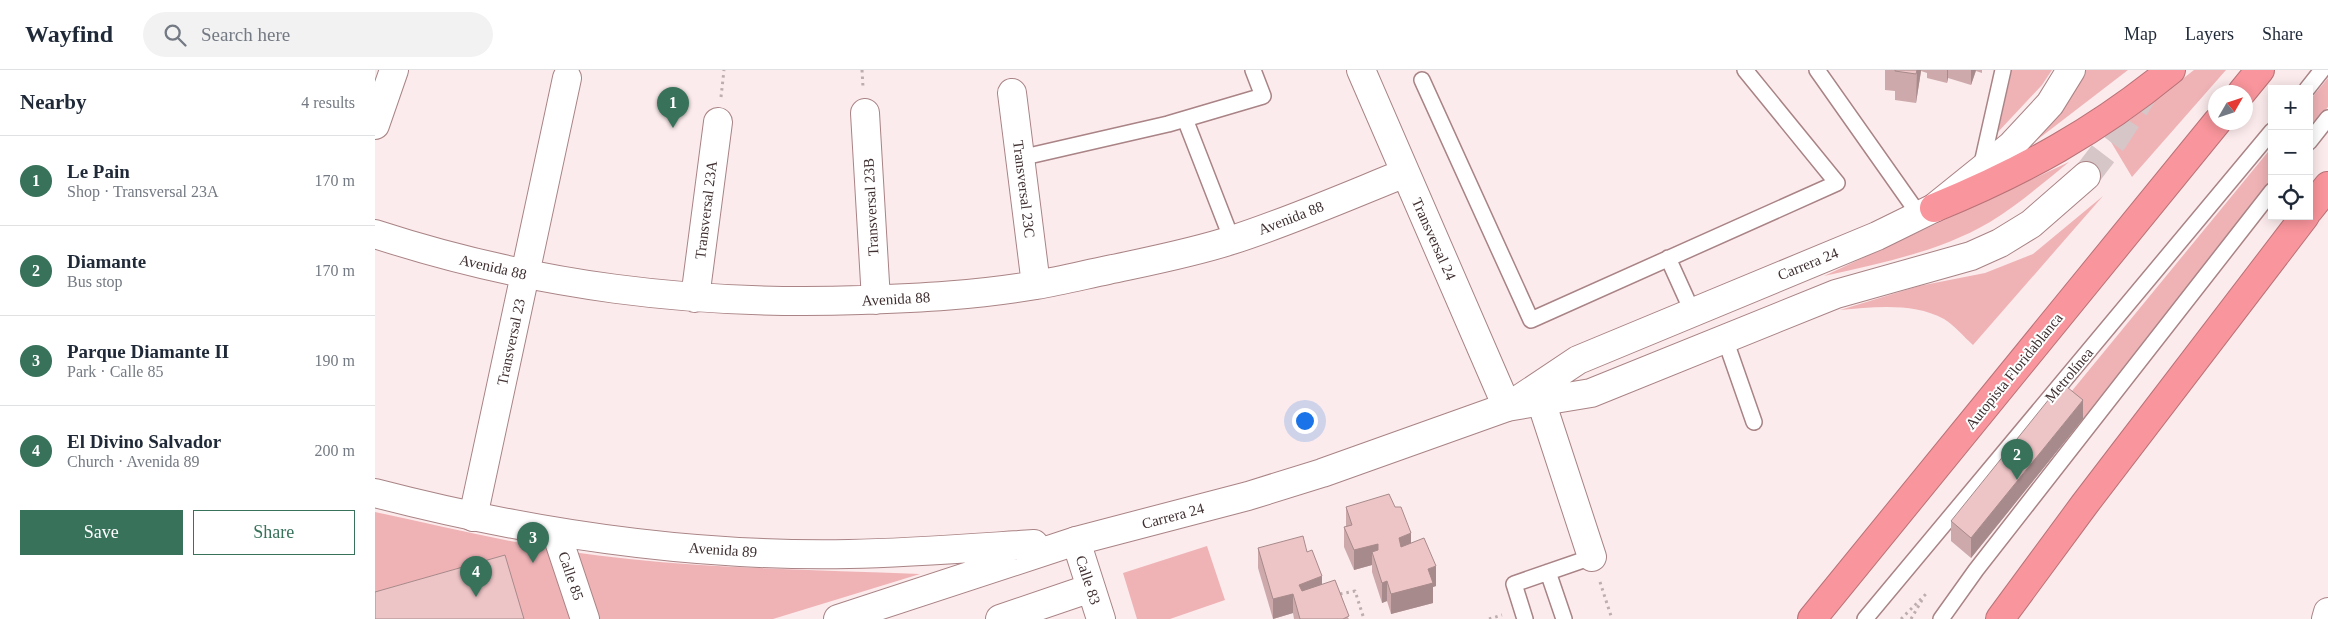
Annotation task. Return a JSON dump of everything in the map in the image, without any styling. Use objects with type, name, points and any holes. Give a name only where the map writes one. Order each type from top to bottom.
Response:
[{"type":"highway","points":[[1927,212],[2014,174],[2072,142],[2106,120],[2171,70]]},
{"type":"highway","points":[[2247,85],[2260,70]]},
{"type":"highway","name":"Autopista Floridablanca","points":[[1812,619],[2210,130]]},
{"type":"highway","points":[[2313,205],[2328,186]]},
{"type":"highway","points":[[2000,619],[2084,505],[2302,220]]},
{"type":"street","points":[[375,125],[394,70]]},
{"type":"street","name":"Transversal 24","points":[[1361,70],[1507,407]]},
{"type":"street","name":"Carrera 24","points":[[1507,407],[1578,360],[1692,311],[1877,236],[1927,212],[1980,173],[2035,122],[2065,82],[2071,70]]},
{"type":"street","name":"Transversal 23","points":[[473,517],[567,78]]},
{"type":"street","name":"Transversal 23C","points":[[1012,93],[1036,285]]},
{"type":"street","name":"Transversal 23B","points":[[865,113],[876,300]]},
{"type":"street","name":"Transversal 23A","points":[[695,298],[718,122]]},
{"type":"street","name":"Avenida 88","points":[[375,234],[434,253],[525,274],[610,288],[695,298],[746,302],[926,298],[1036,285],[1175,255],[1232,240],[1405,173]]},
{"type":"street","name":"Carrera 24","points":[[838,619],[1075,541],[1248,496],[1322,473],[1507,407],[1591,393],[1836,294],[1971,256],[2000,243],[2031,224],[2086,176]]},
{"type":"street","points":[[1541,401],[1592,557]]},
{"type":"street","name":"Avenida 89","points":[[375,493],[473,517],[556,532],[702,549],[848,554],[923,552],[1075,541]]},
{"type":"street","name":"Calle 85","points":[[556,532],[585,619]]},
{"type":"street","name":"Calle 83","points":[[1075,541],[1101,619]]},
{"type":"street","points":[[923,552],[936,560],[940,567],[938,582],[933,588]]},
{"type":"street","points":[[1000,619],[1091,588]]},
{"type":"street","points":[[2326,619],[2328,612]]},
{"type":"lane","points":[[1020,158],[1185,119],[1263,96],[1253,70]]},
{"type":"lane","points":[[1422,80],[1531,320],[1837,183],[1745,70]]},
{"type":"lane","points":[[1817,70],[1927,212]]},
{"type":"lane","points":[[1980,173],[2003,70]]},
{"type":"lane","points":[[2310,85],[2322,70]]},
{"type":"lane","points":[[2313,137],[2328,118]]},
{"type":"lane","points":[[1185,119],[1232,240]]},
{"type":"lane","name":"Metrolínea","points":[[1865,619],[2268,136]]},
{"type":"lane","points":[[1941,619],[1976,570],[2268,196]]},
{"type":"lane","points":[[1668,258],[1692,311]]},
{"type":"lane","points":[[1725,339],[1754,422]]},
{"type":"lane","points":[[1525,619],[1514,584],[1592,557]]},
{"type":"lane","points":[[1548,572],[1564,619]]},
{"type":"path","points":[[1592,557],[1612,619]]},
{"type":"path","points":[[1340,594],[1355,591],[1364,619]]},
{"type":"path","points":[[1901,619],[1926,594],[1911,619]]},
{"type":"shaded area","points":[[2012,70],[2052,70],[2042,85],[1998,132]]},
{"type":"shaded area","points":[[2083,70],[2128,70],[2012,159]]},
{"type":"shaded area","points":[[2194,70],[2226,70],[2213,85],[2208,85],[2208,90],[2132,177],[2108,137]]},
{"type":"shaded area","points":[[2328,78],[2328,107],[2313,126],[2313,96]]},
{"type":"shaded area","points":[[2268,152],[2268,183],[2083,419],[2062,403]]},
{"type":"shaded area","points":[[2069,162],[2011,208],[1971,232],[1930,249],[1824,276]]},
{"type":"shaded area","points":[[2103,196],[1973,345],[1944,319],[1919,310],[1893,307],[1840,310],[1919,286],[1985,273],[2033,254]]},
{"type":"shaded area","points":[[375,512],[501,539],[597,555],[701,565],[920,574],[773,619],[375,619]]},
{"type":"shaded area","points":[[1207,546],[1225,600],[1170,619],[1137,619],[1123,573]]},
{"type":"building","points":[[1895,70],[1917,70],[1916,74]]},
{"type":"building","points":[[2062,383],[2083,400],[1971,538],[1951,521]]},
{"type":"building","points":[[1389,494],[1395,507],[1401,507],[1411,533],[1399,538],[1401,547],[1424,538],[1436,566],[1428,569],[1433,583],[1391,594],[1387,581],[1382,583],[1372,552],[1378,550],[1378,544],[1354,550],[1344,527],[1352,525],[1346,507]]},
{"type":"building","points":[[1303,536],[1307,552],[1312,550],[1322,576],[1299,585],[1302,591],[1335,580],[1349,616],[1343,619],[1300,619],[1293,594],[1273,599],[1258,548]]},
{"type":"building","points":[[505,555],[524,619],[375,619],[375,592]]},
{"type":"tunnel","points":[[2086,176],[2115,138],[2146,90]]},
{"type":"place","name":"Le Pain","points":[[673,128]]},
{"type":"place","name":"Diamante","points":[[2017,480]]},
{"type":"place","name":"Parque Diamante II","points":[[533,563]]},
{"type":"place","name":"El Divino Salvador","points":[[476,597]]}]
